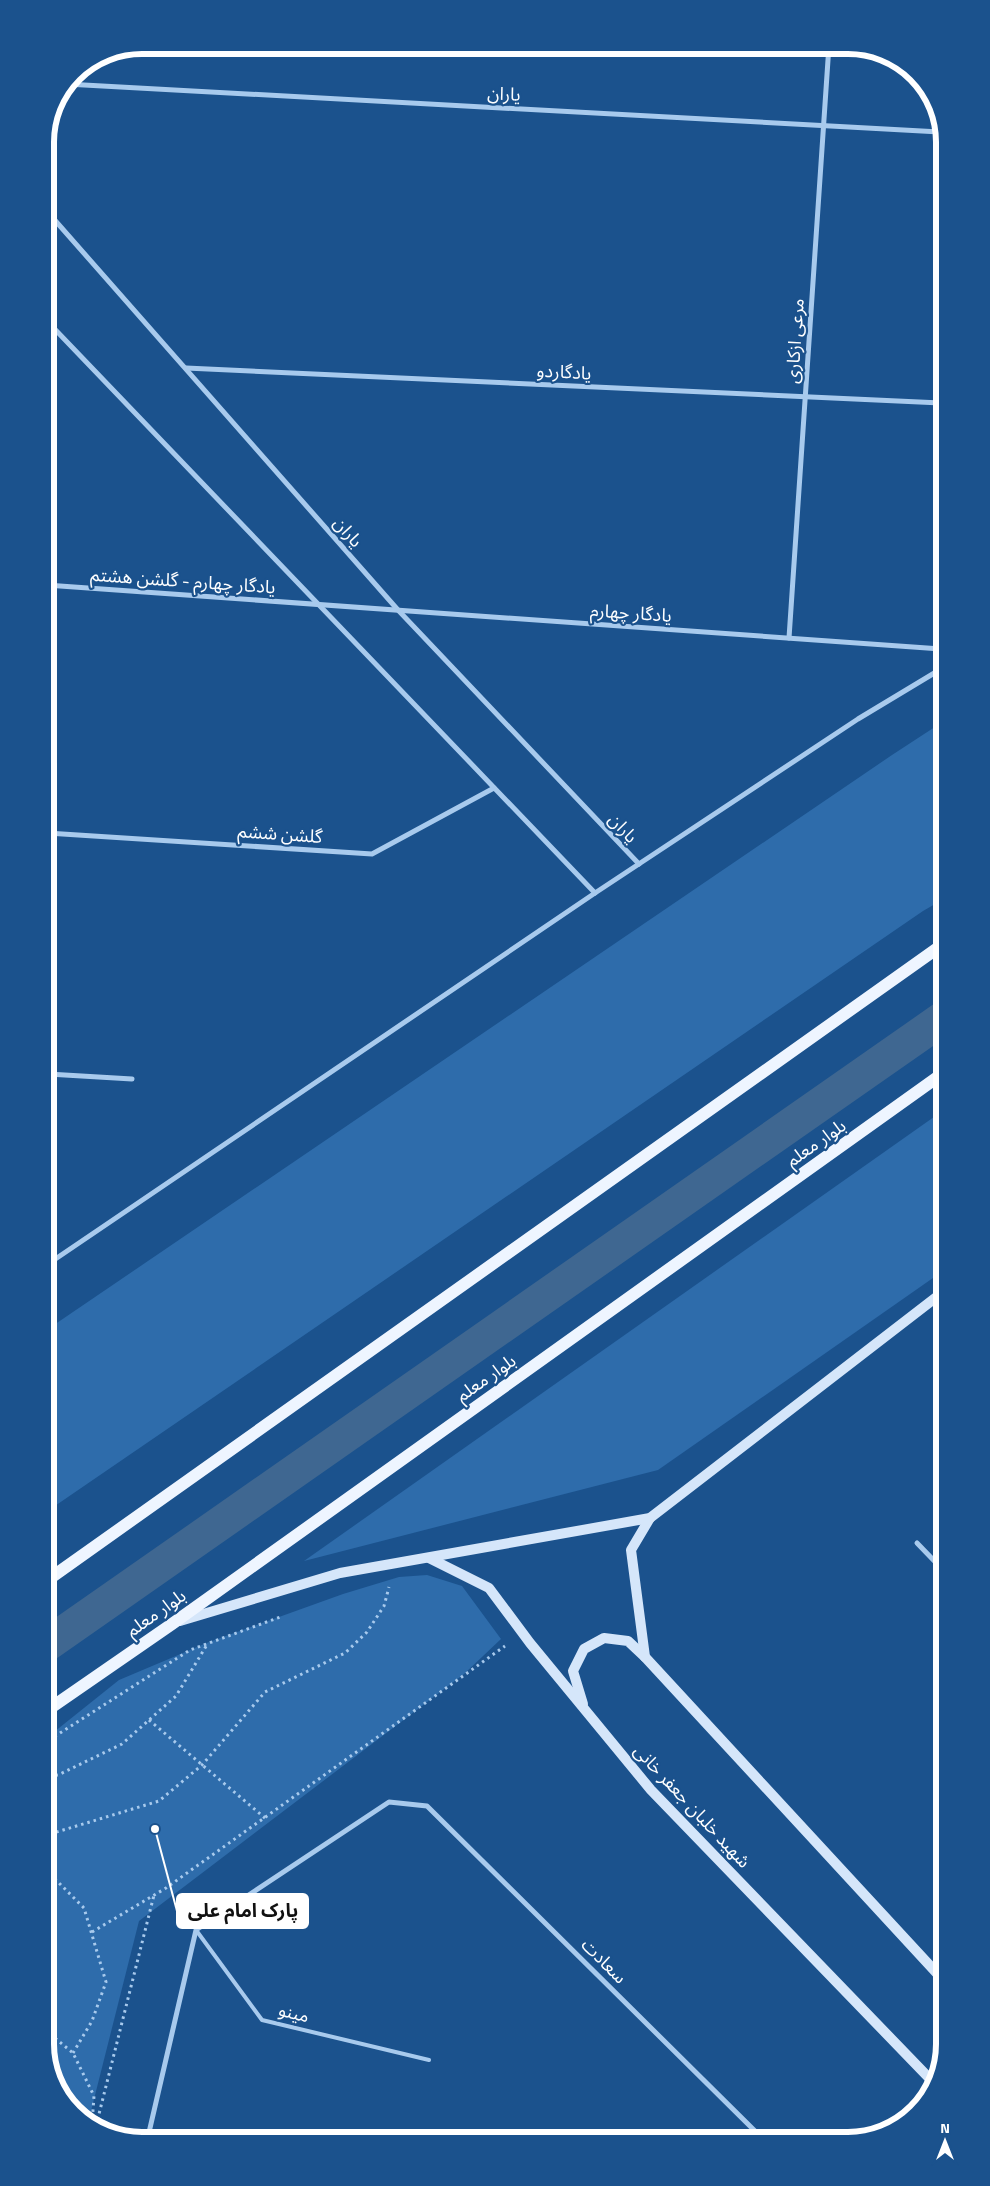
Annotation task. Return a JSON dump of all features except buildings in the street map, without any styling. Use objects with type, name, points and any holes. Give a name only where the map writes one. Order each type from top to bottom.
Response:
[{"type":"main road","points":[[54,1575],[936,949]]},
{"type":"main road","name":"بلوار معلم","points":[[54,1706],[172,1624],[936,1078]]},
{"type":"street","name":"مرعی ازکاری","points":[[789,638],[828,54]]},
{"type":"street","name":"یاران","points":[[75,85],[936,132]]},
{"type":"street","name":"یاران","points":[[54,219],[398,610],[638,864]]},
{"type":"street","points":[[54,328],[595,893]]},
{"type":"street","name":"یادگار‌دو","points":[[186,368],[936,404]]},
{"type":"street","name":"یادگار چهارم - گلشن هشتم","points":[[54,586],[318,604]]},
{"type":"street","name":"یادگار چهارم","points":[[318,604],[936,649]]},
{"type":"street","points":[[54,1260],[638,864],[858,719],[936,673]]},
{"type":"street","name":"گلشن ششم","points":[[54,833],[372,854],[494,788]]},
{"type":"street","points":[[54,1074],[132,1078]]},
{"type":"street","points":[[645,1657],[632,1550],[650,1518],[936,1297]]},
{"type":"street","points":[[172,1624],[340,1573],[650,1518]]},
{"type":"street","points":[[917,1543],[936,1563]]},
{"type":"street","name":"شهید خلبان جعفر خانی","points":[[429,1558],[488,1588],[651,1790],[929,2078]]},
{"type":"street","points":[[585,1710],[573,1671],[584,1649],[604,1638],[628,1641],[645,1657],[936,1972]]},
{"type":"street","name":"سعادت","points":[[196,1930],[389,1802],[427,1806],[757,2132]]},
{"type":"street","points":[[149,2132],[196,1930]]},
{"type":"lane","name":"مینو","points":[[196,1930],[262,2020],[429,2060]]},
{"type":"path","points":[[54,1833],[159,1801],[202,1765],[265,1692],[345,1653],[367,1632],[384,1606],[390,1583]]},
{"type":"path","points":[[54,1737],[190,1650],[289,1613]]},
{"type":"path","points":[[92,1932],[154,1895],[506,1647],[500,1639]]},
{"type":"path","points":[[54,1776],[122,1744],[176,1696],[209,1642]]},
{"type":"path","points":[[149,1720],[265,1818]]},
{"type":"path","points":[[54,1878],[84,1908],[106,1982],[92,2021],[73,2053]]},
{"type":"path","points":[[98,2120],[154,1895]]},
{"type":"path","points":[[54,2037],[73,2053],[94,2096],[93,2117]]},
{"type":"shaded area","points":[[936,726],[936,903],[54,1507],[54,1325]]},
{"type":"shaded area","points":[[936,1116],[936,1276],[658,1470],[304,1561]]},
{"type":"shaded area","points":[[427,1575],[462,1586],[501,1639],[464,1674],[139,1921],[90,2115],[76,2102],[63,2083],[58,2072],[55,2056],[54,1732],[119,1680],[209,1642],[343,1594],[399,1577]]},
{"type":"waterway","points":[[54,1640],[936,1023]]},
{"type":"place","name":"پارک امام علی","points":[[155,1829]]}]
